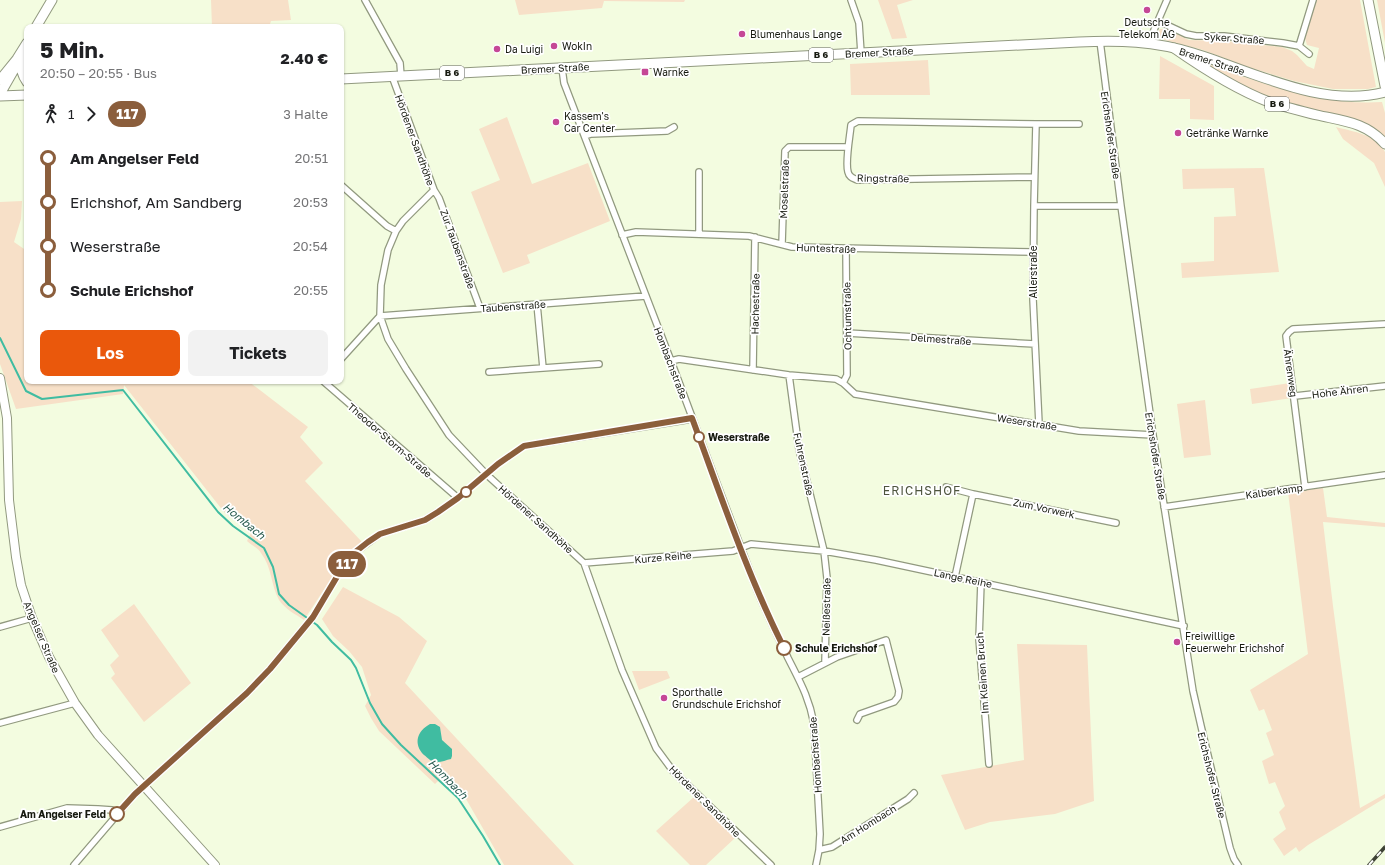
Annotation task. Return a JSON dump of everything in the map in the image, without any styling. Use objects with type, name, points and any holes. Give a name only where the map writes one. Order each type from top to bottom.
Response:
[{"type":"main road","points":[[38,24],[52,0]]},
{"type":"main road","points":[[1368,0],[1385,86]]},
{"type":"main road","name":"Bremer Straße","points":[[344,79],[1100,41],[1137,41],[1193,53],[1264,79],[1296,88],[1338,95],[1366,96],[1381,93]]},
{"type":"main road","points":[[0,80],[19,57],[24,48]]},
{"type":"main road","name":"B 6","points":[[1174,48],[1234,86],[1250,94],[1271,102],[1317,115],[1347,120],[1359,124],[1370,130],[1385,144]]},
{"type":"main road","points":[[19,57],[24,78]]},
{"type":"main road","points":[[19,57],[16,66],[0,95],[24,95]]},
{"type":"main road","name":"Angelser Straße","points":[[0,378],[5,404],[4,438],[14,549],[21,585],[32,618],[49,657],[75,703],[98,735],[215,865]]},
{"type":"street","name":"Hördener Sandhöhe","points":[[365,0],[400,63],[396,76],[434,190],[403,221],[396,231],[388,250],[381,285],[380,316],[388,339],[406,369],[457,445],[486,474],[584,563],[622,670],[656,748],[673,771],[771,865]]},
{"type":"street","points":[[851,0],[859,23],[861,53]]},
{"type":"street","points":[[1151,43],[1154,30],[1167,0]]},
{"type":"street","points":[[1299,46],[1313,0]]},
{"type":"street","name":"Syker Straße","points":[[1158,21],[1186,34],[1196,36],[1224,36],[1258,39],[1299,46],[1309,54]]},
{"type":"street","name":"Erichshofer Straße","points":[[1100,41],[1153,435],[1194,690],[1230,848],[1238,865]]},
{"type":"street","name":"Hombachstraße","points":[[562,68],[564,83],[671,361],[740,548],[769,618],[804,689],[811,708],[814,724],[820,834],[816,865]]},
{"type":"street","name":"Ringstraße","points":[[1034,177],[857,180],[851,178],[848,173],[848,147],[851,125],[858,121],[1079,124]]},
{"type":"street","points":[[1036,124],[1034,206],[1121,206]]},
{"type":"street","points":[[585,136],[591,134],[667,131],[674,127]]},
{"type":"street","name":"Moselstraße","points":[[782,244],[785,151],[789,147],[848,147]]},
{"type":"street","points":[[699,172],[699,234]]},
{"type":"street","points":[[344,188],[386,226],[396,231]]},
{"type":"street","name":"Zur Taubenstraße","points":[[434,190],[439,198],[480,308]]},
{"type":"street","name":"Allerstraße","points":[[1034,206],[1032,299],[1038,424]]},
{"type":"street","name":"Huntestraße","points":[[622,235],[636,232],[749,236],[792,247],[1033,252]]},
{"type":"street","name":"Hachestraße","points":[[753,370],[756,237]]},
{"type":"street","name":"Ochtumstraße","points":[[843,383],[847,375],[846,248]]},
{"type":"street","name":"Taubenstraße","points":[[380,316],[646,296]]},
{"type":"street","points":[[537,304],[543,368]]},
{"type":"street","points":[[344,356],[380,316]]},
{"type":"street","name":"Ährenweg","points":[[1305,487],[1295,396],[1286,336],[1293,329],[1385,324]]},
{"type":"street","name":"Delmestraße","points":[[847,333],[1035,344]]},
{"type":"street","name":"Weserstraße","points":[[671,361],[679,359],[789,375],[836,379],[855,394],[1079,431],[1153,435]]},
{"type":"street","points":[[489,372],[599,364]]},
{"type":"street","name":"Fuhrenstraße","points":[[789,375],[799,449],[824,551]]},
{"type":"street","name":"Theodor-Storm-Straße","points":[[326,384],[458,498]]},
{"type":"street","name":"Hohe Ähren","points":[[1295,396],[1385,386]]},
{"type":"street","points":[[74,865],[117,814],[144,786],[247,693],[275,664],[313,617],[338,575],[354,553],[363,546],[380,534],[425,520],[458,498],[498,464],[524,446],[692,418]]},
{"type":"street","name":"Kalberkamp","points":[[1164,507],[1385,475]]},
{"type":"street","name":"Zum Vorwerk","points":[[946,487],[973,494],[1116,523]]},
{"type":"street","points":[[955,576],[973,494]]},
{"type":"street","name":"Lange Reihe","points":[[740,548],[751,544],[824,551],[876,560],[1184,626]]},
{"type":"street","name":"Kurze Reihe","points":[[584,563],[733,551],[740,548]]},
{"type":"street","name":"Neißestraße","points":[[824,551],[827,578],[825,662]]},
{"type":"street","name":"Im Kleinen Bruch","points":[[981,582],[979,639],[989,764]]},
{"type":"street","points":[[0,627],[32,618]]},
{"type":"street","points":[[798,677],[825,662],[886,640],[899,690],[898,697],[894,702],[860,714],[857,720]]},
{"type":"street","points":[[0,723],[75,703]]},
{"type":"street","name":"Am Hombach","points":[[819,850],[832,847],[908,799],[914,793]]},
{"type":"street","points":[[0,827],[67,808],[98,808],[112,810],[117,814]]},
{"type":"shaded area","points":[[211,0],[288,0],[291,20],[271,21],[270,24],[212,24]]},
{"type":"shaded area","points":[[515,0],[685,0],[684,2],[604,1],[602,8],[519,15]]},
{"type":"shaded area","points":[[878,0],[913,0],[897,5],[907,38],[892,39]]},
{"type":"shaded area","points":[[1316,0],[1360,0],[1376,87],[1368,89],[1333,89],[1294,81],[1245,66],[1203,50],[1165,40],[1157,34],[1160,29],[1166,29],[1189,40],[1226,41],[1282,47],[1292,51],[1307,66],[1314,69],[1319,48],[1307,45],[1305,38]]},
{"type":"shaded area","points":[[1377,0],[1385,0],[1385,43]]},
{"type":"shaded area","points":[[1160,56],[1214,86],[1214,120],[1190,119],[1190,99],[1159,99]]},
{"type":"shaded area","points":[[928,60],[930,95],[851,95],[850,64]]},
{"type":"shaded area","points":[[1198,60],[1288,91],[1334,100],[1382,102],[1385,113],[1385,140],[1367,125],[1350,118],[1278,101],[1240,85]]},
{"type":"shaded area","points":[[507,117],[532,184],[588,163],[610,221],[527,255],[530,263],[503,273],[471,192],[500,180],[479,129]]},
{"type":"shaded area","points":[[1336,127],[1370,137],[1381,146],[1385,152],[1385,187],[1374,163],[1343,139]]},
{"type":"shaded area","points":[[1264,168],[1279,272],[1182,278],[1181,263],[1214,261],[1214,217],[1236,216],[1234,188],[1183,189],[1182,169]]},
{"type":"shaded area","points":[[22,201],[21,219],[14,242],[24,249],[24,384],[252,384],[308,427],[300,437],[323,463],[305,481],[362,542],[346,556],[304,620],[287,609],[279,600],[274,589],[265,558],[260,551],[247,541],[251,533],[224,512],[124,385],[123,394],[16,409],[0,364],[0,202]]},
{"type":"shaded area","points":[[1290,383],[1292,398],[1252,404],[1250,389]]},
{"type":"shaded area","points":[[1205,400],[1211,455],[1184,458],[1177,404]]},
{"type":"shaded area","points":[[1323,488],[1327,517],[1385,523],[1385,527],[1323,522],[1360,808],[1385,794],[1385,798],[1299,852],[1296,847],[1284,856],[1273,839],[1286,829],[1279,812],[1285,806],[1275,782],[1269,784],[1262,761],[1274,755],[1266,733],[1272,730],[1264,709],[1259,711],[1250,690],[1308,654],[1288,492]]},
{"type":"shaded area","points":[[343,587],[399,617],[427,641],[405,683],[574,865],[504,865],[466,799],[441,778],[435,784],[379,731],[365,706],[371,695],[362,667],[349,651],[333,636],[322,619]]},
{"type":"shaded area","points":[[134,604],[191,683],[144,722],[111,678],[115,674],[110,665],[119,656],[101,630]]},
{"type":"shaded area","points":[[1017,644],[1087,645],[1094,801],[1055,814],[990,822],[965,830],[941,775],[1024,760]]},
{"type":"shaded area","points":[[632,671],[667,671],[670,678],[639,690]]},
{"type":"shaded area","points":[[694,797],[735,838],[706,865],[690,865],[656,831]]},
{"type":"water","points":[[430,724],[435,724],[440,727],[442,740],[452,749],[451,759],[433,762],[424,755],[418,746],[419,734]]},
{"type":"waterway","name":"Hombach","points":[[0,338],[26,391],[42,399],[123,390],[218,512],[233,526],[264,548],[273,567],[279,594],[289,605],[317,625],[351,660],[356,668],[370,703],[382,724],[401,745],[458,798],[500,865]]},
{"type":"railway","points":[[1369,865],[1385,847]]},
{"type":"bus line","name":"117","points":[[117,814],[135,794],[247,693],[270,669],[313,617],[338,575],[354,553],[380,534],[425,520],[438,512],[458,498],[498,464],[524,446],[692,418],[754,585],[784,648]]},
{"type":"place","name":"Deutsche Telekom AG","points":[[1147,10]]},
{"type":"place","name":"Blumenhaus Lange","points":[[742,34]]},
{"type":"place","name":"WokIn","points":[[554,46]]},
{"type":"place","name":"Da Luigi","points":[[497,49]]},
{"type":"place","name":"Warnke","points":[[645,72]]},
{"type":"place","name":"Kassem's Car Center","points":[[556,122]]},
{"type":"place","name":"Getränke Warnke","points":[[1178,133]]},
{"type":"place","name":"Weserstraße","points":[[699,437]]},
{"type":"place","name":"Freiwillige Feuerwehr Erichshof","points":[[1177,642]]},
{"type":"place","name":"Schule Erichshof","points":[[784,648]]},
{"type":"place","name":"Sporthalle Grundschule Erichshof","points":[[664,698]]},
{"type":"place","name":"Am Angelser Feld","points":[[117,814]]},
{"type":"district","name":"ERICHSHOF","points":[[922,491]]}]
